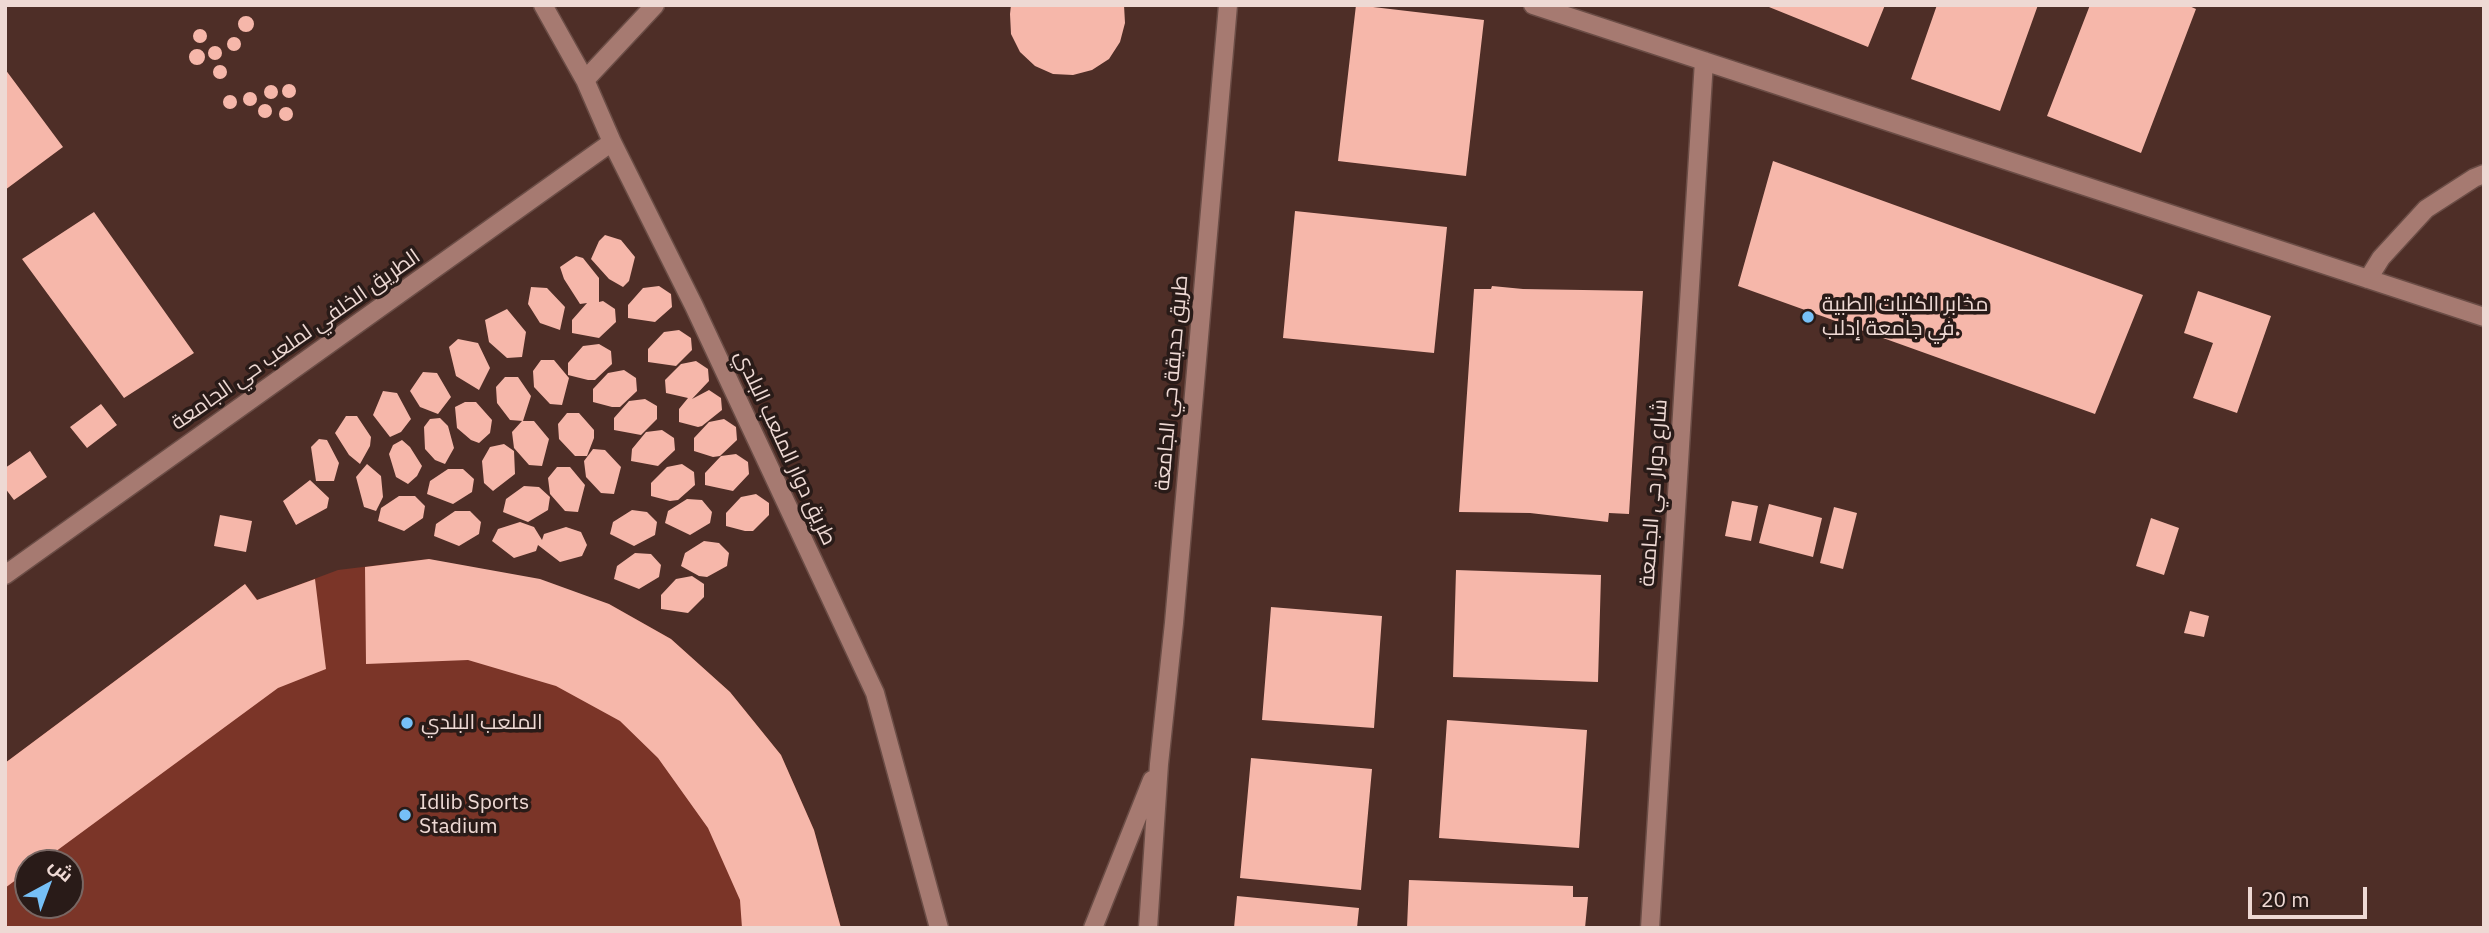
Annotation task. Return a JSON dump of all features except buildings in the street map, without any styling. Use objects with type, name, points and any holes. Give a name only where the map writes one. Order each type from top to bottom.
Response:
[{"type":"street","name":"طريق دوار الملعب البلدي","points":[[543,5],[585,80],[612,142],[694,306],[875,694],[939,928]]},
{"type":"street","points":[[585,80],[655,5]]},
{"type":"street","name":"طريق حديقة حي الجامعة","points":[[1148,928],[1159,764],[1174,623],[1228,5]]},
{"type":"street","points":[[1533,5],[2484,317]]},
{"type":"street","name":"شارع دوار حي الجامعة","points":[[1650,928],[1704,61]]},
{"type":"street","name":"الطريق الخلفي لملعب حي الجامعة","points":[[5,575],[612,142]]},
{"type":"street","points":[[2368,279],[2381,258],[2426,209],[2484,174]]},
{"type":"street","name":"طريق حديقة حي الجامعة","points":[[1093,928],[1159,764]]},
{"type":"shaded area","name":"الملعب البلدي","points":[[429,559],[609,604],[671,639],[730,692],[781,755],[814,830],[841,928],[5,928],[5,763],[245,584],[258,600],[338,570]]},
{"type":"place","name":"مخابر الكليات الطبية في جامعة إدلب.","points":[[1808,317]]},
{"type":"place","name":"الملعب البلدي","points":[[407,723]]},
{"type":"place","name":"Idlib Sports Stadium","points":[[405,815]]}]
